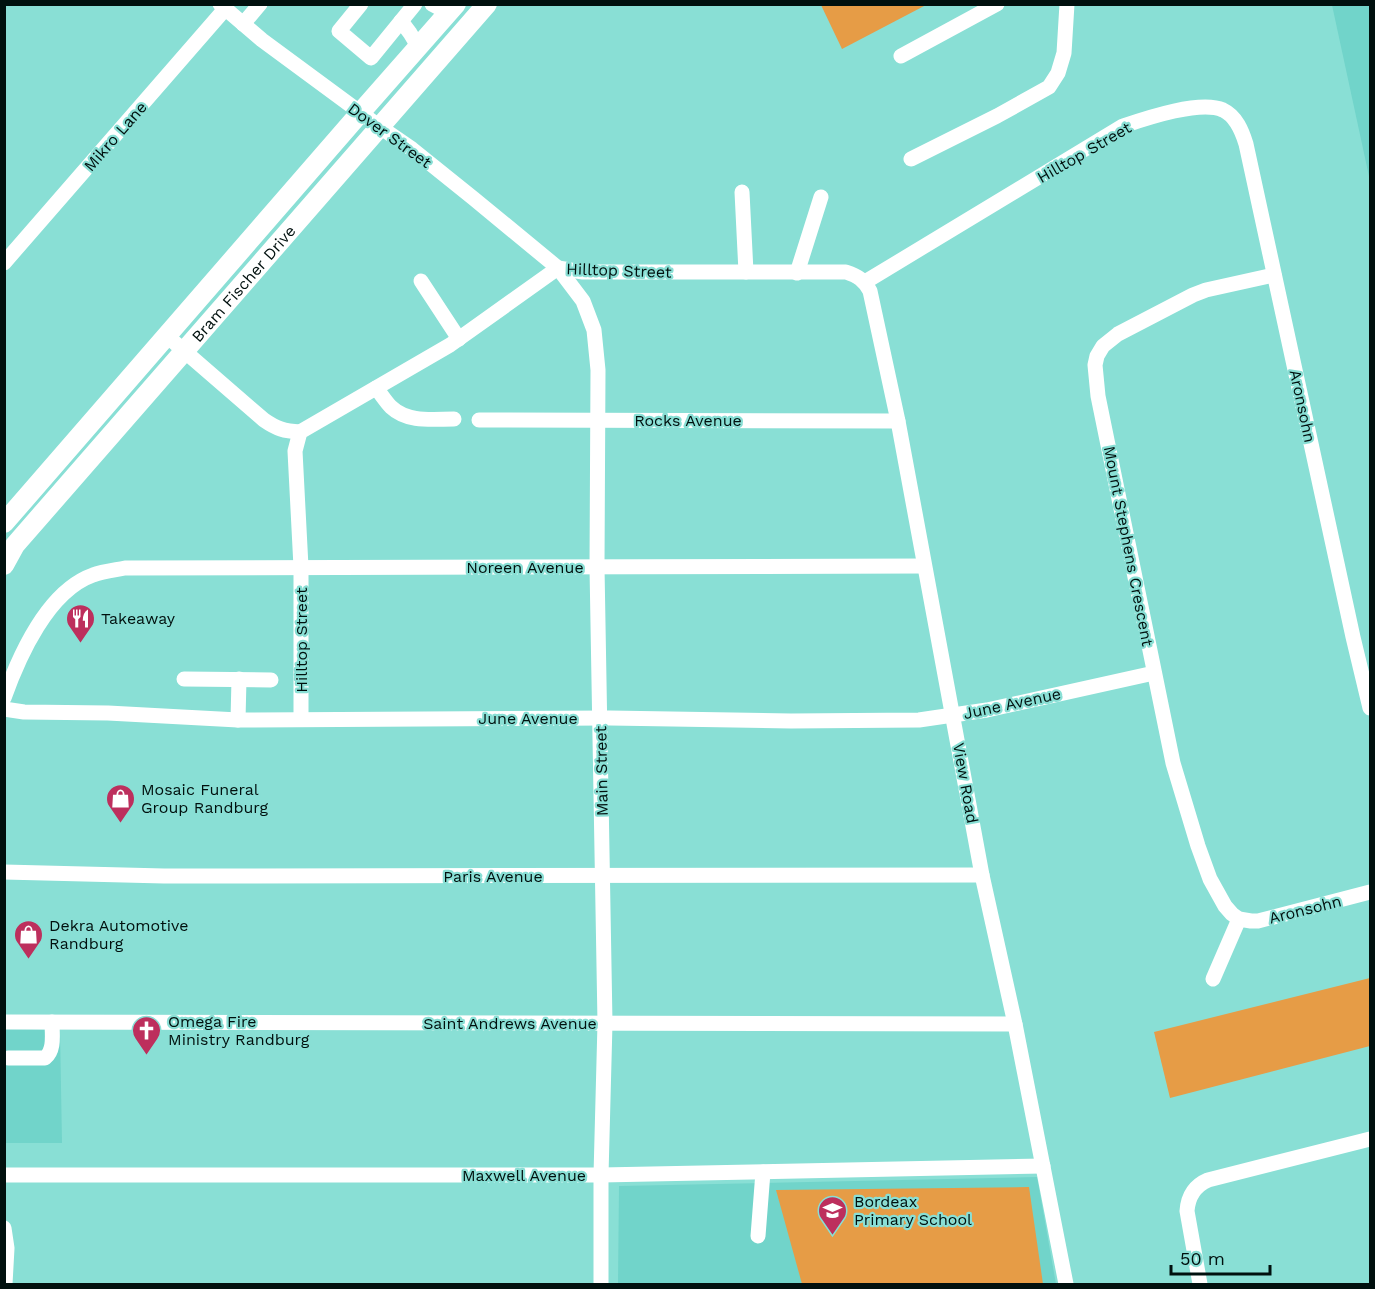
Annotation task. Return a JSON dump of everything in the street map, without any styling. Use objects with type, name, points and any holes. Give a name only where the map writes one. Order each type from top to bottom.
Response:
[{"type":"main road","name":"Bram Fischer Drive","points":[[4,565],[10,550],[487,4]]},
{"type":"main road","name":"Bram Fischer Drive","points":[[4,523],[418,48],[446,7]]},
{"type":"street","points":[[243,24],[260,4]]},
{"type":"street","points":[[361,4],[339,31],[371,58],[415,4]]},
{"type":"street","points":[[901,56],[997,4]]},
{"type":"street","points":[[911,159],[1049,87],[1058,73],[1064,52],[1067,4]]},
{"type":"street","name":"Dover Street","points":[[223,7],[360,113],[430,163],[558,268]]},
{"type":"street","name":"Mikro Lane","points":[[4,262],[223,7]]},
{"type":"street","points":[[401,21],[418,48]]},
{"type":"street","name":"Hilltop Street","points":[[301,719],[301,567],[295,451],[300,432],[459,339],[558,268],[583,272],[846,273],[857,276],[865,282],[1123,126],[1156,115],[1192,108],[1213,107],[1225,111]]},
{"type":"street","name":"Aronsohn","points":[[1225,111],[1241,129],[1246,144],[1353,637],[1371,708]]},
{"type":"street","points":[[742,192],[746,272]]},
{"type":"street","points":[[797,273],[821,197]]},
{"type":"street","name":"Main Street","points":[[558,268],[583,301],[594,330],[598,370],[597,567],[605,1023],[601,1284]]},
{"type":"street","name":"Mount Stephens Crescent","points":[[1239,919],[1220,899],[1210,879],[1173,763],[1098,396],[1095,365],[1103,346],[1118,334],[1193,295],[1274,275]]},
{"type":"street","points":[[421,281],[459,339]]},
{"type":"street","name":"View Road","points":[[865,282],[870,291],[898,421],[982,875],[1015,1024],[1066,1284]]},
{"type":"street","points":[[168,336],[276,429],[300,432]]},
{"type":"street","points":[[376,388],[391,407],[402,415],[419,419],[454,418]]},
{"type":"street","name":"Rocks Avenue","points":[[479,420],[898,421]]},
{"type":"street","name":"Noreen Avenue","points":[[4,698],[30,639],[52,604],[70,587],[93,575],[125,568],[924,566]]},
{"type":"street","name":"June Avenue","points":[[4,709],[24,712],[108,713],[238,720],[600,718],[791,721],[919,720],[987,710],[1155,673]]},
{"type":"street","points":[[184,679],[271,680]]},
{"type":"street","points":[[238,720],[239,679]]},
{"type":"street","points":[[4,717],[24,712]]},
{"type":"street","name":"Paris Avenue","points":[[4,872],[164,876],[982,875]]},
{"type":"street","name":"Aronsohn","points":[[1239,919],[1258,921],[1371,892]]},
{"type":"street","points":[[1213,979],[1239,919]]},
{"type":"street","name":"Saint Andrews Avenue","points":[[4,1022],[1015,1024]]},
{"type":"street","points":[[8,1058],[45,1058],[49,1055],[52,1042],[52,1022]]},
{"type":"street","points":[[1200,1284],[1187,1211],[1190,1195],[1197,1186],[1208,1180],[1371,1139]]},
{"type":"street","name":"Maxwell Avenue","points":[[4,1175],[601,1175],[1044,1166]]},
{"type":"street","points":[[758,1236],[763,1172]]},
{"type":"street","points":[[4,1228],[5,1284]]},
{"type":"shaded area","points":[[821,5],[926,5],[842,49]]},
{"type":"shaded area","points":[[1332,5],[1370,5],[1370,181]]},
{"type":"shaded area","points":[[1370,978],[1370,1046],[1170,1098],[1154,1032]]},
{"type":"shaded area","points":[[4,1028],[60,1030],[62,1143],[5,1143]]},
{"type":"shaded area","name":"Bordeax Primary School","points":[[1037,1177],[1056,1284],[618,1284],[619,1186]]},
{"type":"shaded area","points":[[1029,1187],[1043,1284],[802,1284],[776,1190]]},
{"type":"place","name":"Takeaway","points":[[80,644]]},
{"type":"place","name":"Mosaic Funeral Group Randburg","points":[[120,824]]},
{"type":"place","name":"Dekra Automotive Randburg","points":[[28,960]]},
{"type":"place","name":"Omega Fire Ministry Randburg","points":[[147,1056]]},
{"type":"place","name":"Bordeax Primary School","points":[[833,1236]]}]
